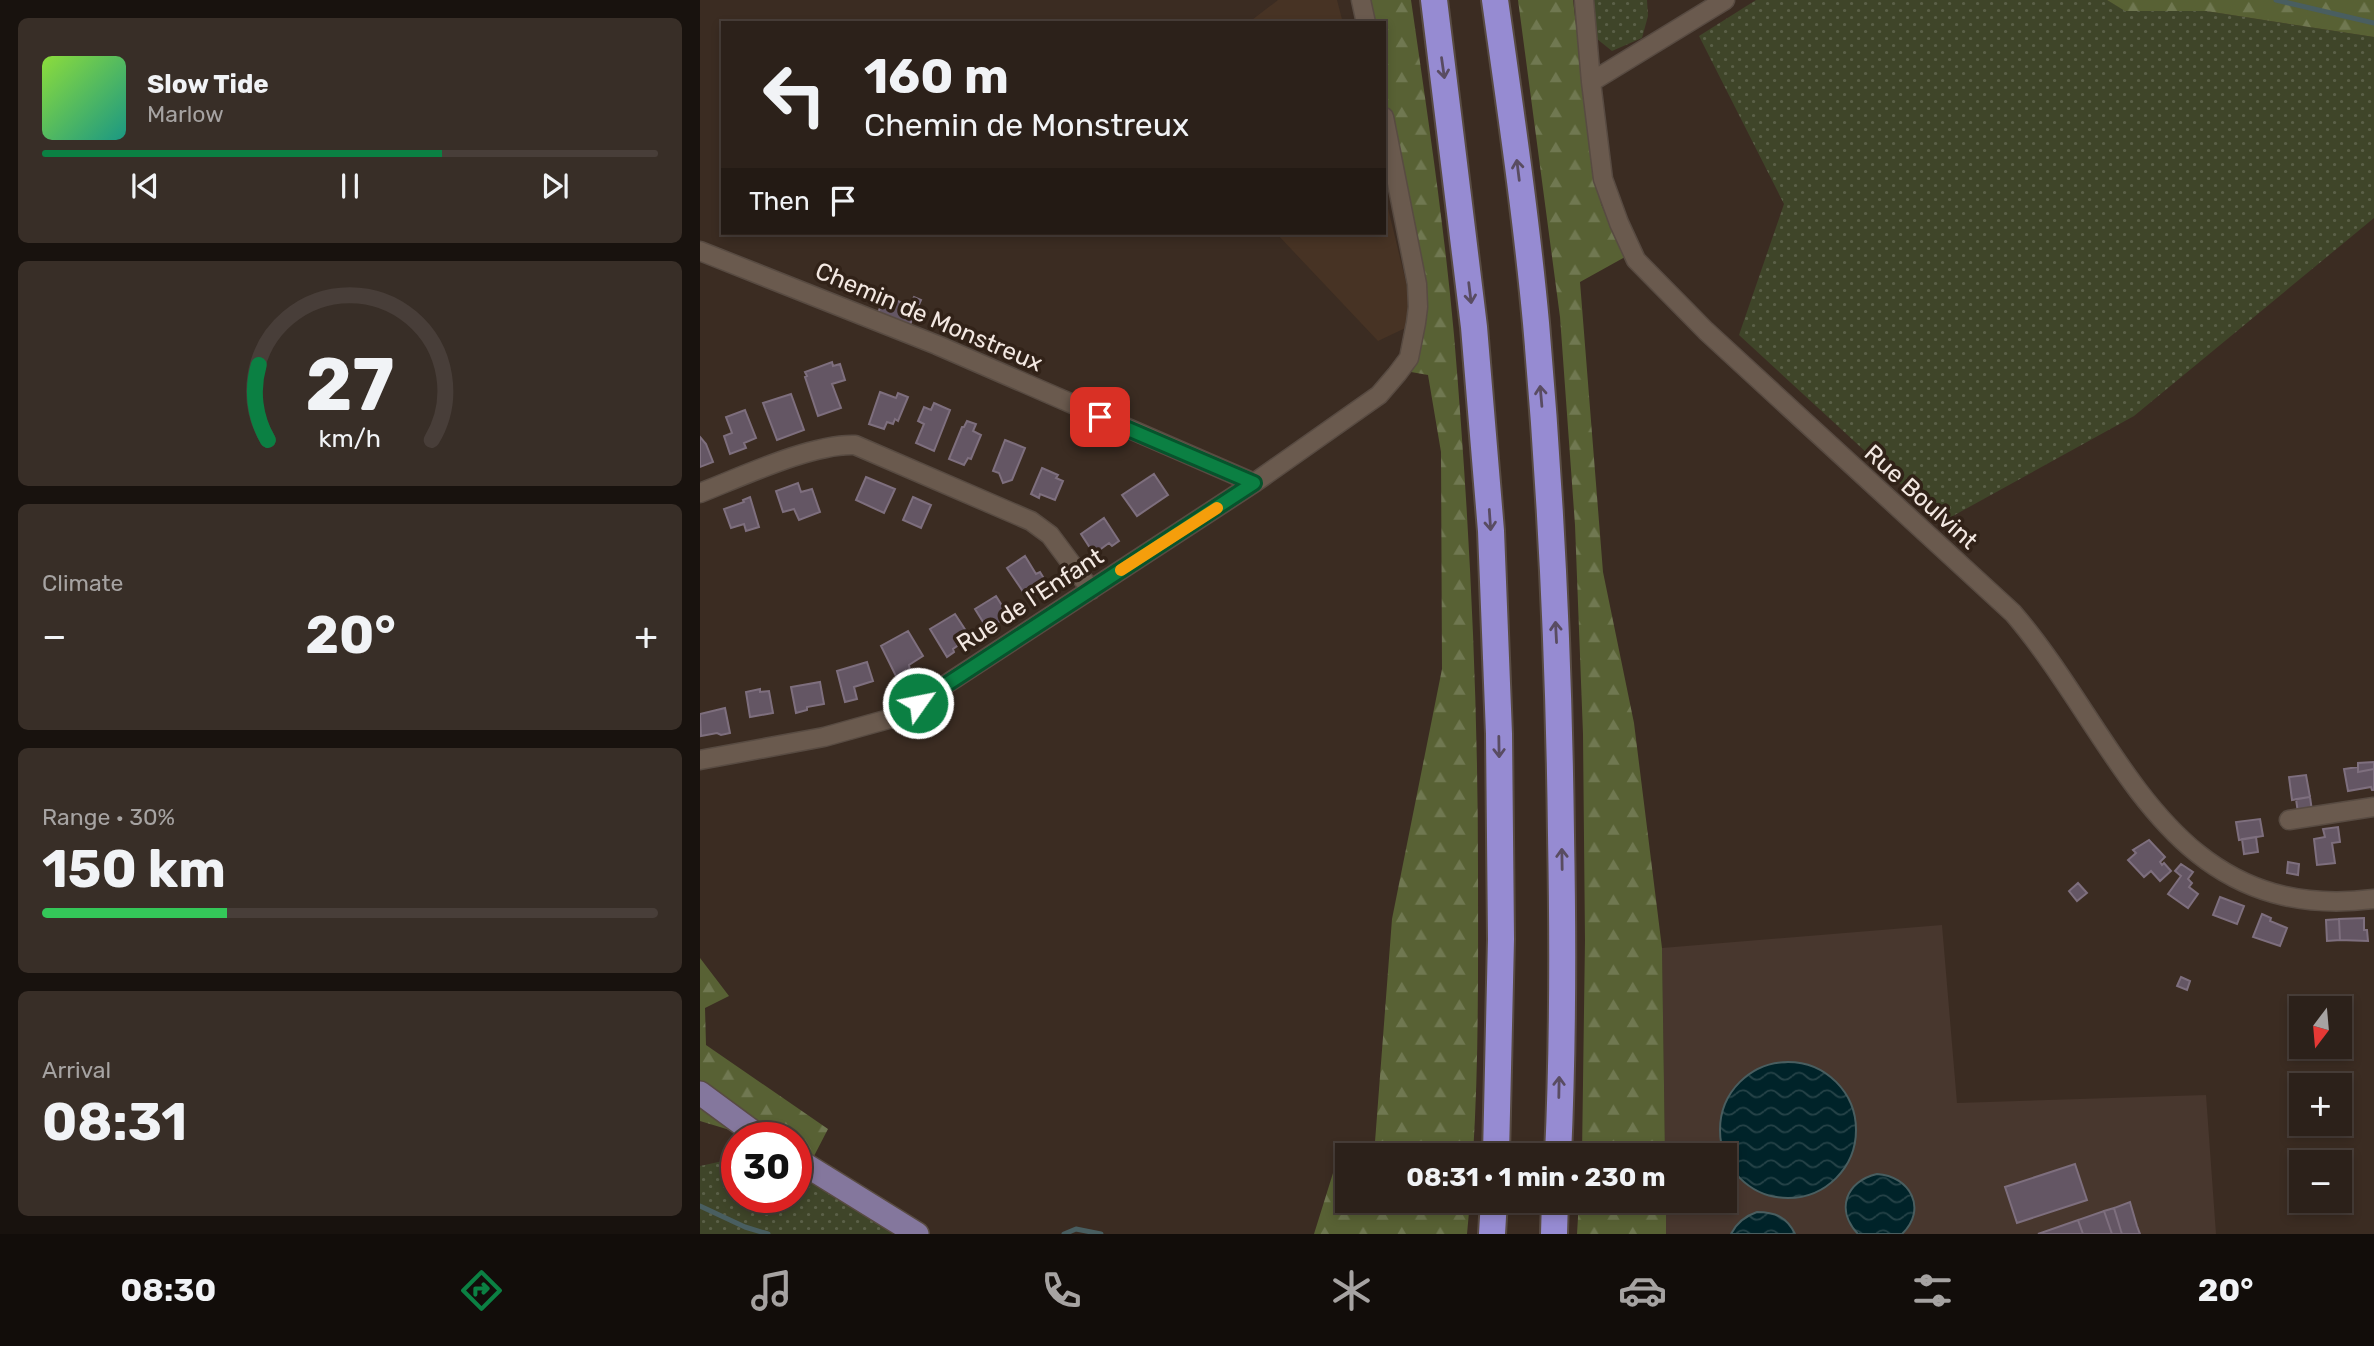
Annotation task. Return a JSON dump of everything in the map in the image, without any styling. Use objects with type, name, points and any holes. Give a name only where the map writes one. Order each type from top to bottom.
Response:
[{"type":"highway","points":[[1434,0],[1474,327],[1491,531],[1499,734],[1501,912],[1496,1143]]},
{"type":"highway","points":[[1495,0],[1535,321],[1551,525],[1560,733],[1563,939],[1558,1143]]},
{"type":"highway","points":[[1492,1234],[1493,1213]]},
{"type":"highway","points":[[1553,1234],[1554,1213]]},
{"type":"main road","points":[[700,1093],[739,1122]]},
{"type":"main road","points":[[812,1169],[917,1234]]},
{"type":"street","points":[[1361,0],[1366,21]]},
{"type":"street","name":"Rue Boulvint","points":[[1584,0],[1603,180],[1636,260],[1706,331],[2013,613],[2038,643],[2128,777],[2181,842],[2213,867],[2250,885],[2291,898],[2332,901],[2374,899]]},
{"type":"street","points":[[1591,82],[1725,0]]},
{"type":"street","name":"Rue de l'Enfant","points":[[700,760],[824,737],[896,717],[1254,483],[1379,396],[1409,358],[1418,315],[1417,284],[1386,127]]},
{"type":"street","name":"Chemin de Monstreux","points":[[700,251],[937,345],[1254,483]]},
{"type":"street","points":[[700,493],[760,469],[837,444],[855,445],[1031,520],[1050,535],[1091,590]]},
{"type":"street","points":[[2289,820],[2374,807]]},
{"type":"shaded area","points":[[1278,0],[1337,0],[1342,21],[1251,21]]},
{"type":"shaded area","points":[[1386,200],[1416,323],[1378,341],[1278,235],[1386,235]]},
{"type":"shaded area","points":[[1942,925],[1957,1103],[2206,1095],[2216,1234],[1666,1234],[1666,1213],[1737,1213],[1737,1143],[1665,1143],[1662,948]]},
{"type":"green space","points":[[1366,0],[1411,0],[1440,209],[1454,335],[1468,535],[1476,736],[1478,1012],[1474,1143],[1375,1143],[1392,919],[1442,669],[1441,452],[1428,375],[1411,372],[1426,316],[1421,274],[1386,101],[1386,21],[1371,21]]},
{"type":"green space","points":[[1518,0],[1573,0],[1601,204],[1625,257],[1580,282],[1603,572],[1634,723],[1662,948],[1665,1143],[1582,1143],[1585,940],[1583,734],[1575,525],[1560,317]]},
{"type":"green space","points":[[1594,0],[1647,0],[1648,16],[1642,38],[1612,51],[1597,39]]},
{"type":"green space","points":[[1756,0],[2107,0],[2126,11],[2206,11],[2374,37],[2374,218],[2134,416],[1942,522],[1739,335],[1784,204],[1699,36]]},
{"type":"green space","points":[[2107,0],[2374,0],[2374,37],[2206,11],[2125,11]]},
{"type":"green space","points":[[700,958],[729,996],[705,1008],[706,1045],[828,1129],[814,1156],[812,1122],[721,1122],[721,1127],[700,1121]]},
{"type":"green space","points":[[721,1161],[721,1213],[812,1213],[812,1179],[917,1234],[700,1234],[700,1166]]},
{"type":"green space","points":[[1335,1167],[1335,1213],[1469,1213],[1467,1234],[1314,1234]]},
{"type":"green space","points":[[1578,1213],[1666,1213],[1666,1234],[1577,1234]]},
{"type":"water","points":[[1775,1063],[1801,1063],[1826,1073],[1845,1092],[1855,1117],[1855,1143],[1845,1168],[1826,1187],[1801,1197],[1775,1197],[1750,1187],[1737,1175],[1737,1143],[1721,1143],[1721,1117],[1731,1092],[1750,1073]]},
{"type":"water","points":[[1877,1174],[1898,1181],[1912,1195],[1914,1214],[1902,1234],[1858,1234],[1851,1225],[1846,1206],[1851,1190],[1866,1178]]},
{"type":"water","points":[[1757,1212],[1780,1217],[1795,1234],[1731,1234],[1742,1220]]},
{"type":"building","points":[[885,296],[910,306],[914,297],[921,300],[908,329],[877,315]]},
{"type":"building","points":[[832,362],[833,366],[840,364],[845,380],[832,384],[841,408],[818,416],[805,372]]},
{"type":"building","points":[[880,392],[896,398],[898,393],[908,397],[898,421],[895,419],[893,424],[887,422],[884,429],[869,424]]},
{"type":"building","points":[[791,394],[804,430],[777,440],[763,403]]},
{"type":"building","points":[[934,403],[950,410],[934,451],[916,443],[924,424],[918,421],[924,407],[931,410]]},
{"type":"building","points":[[745,410],[756,438],[744,443],[746,448],[730,454],[724,436],[732,433],[726,417]]},
{"type":"building","points":[[967,421],[976,424],[973,431],[981,435],[971,459],[968,458],[964,465],[949,459]]},
{"type":"building","points":[[700,437],[713,462],[700,467]]},
{"type":"building","points":[[1005,440],[1025,448],[1012,480],[1003,483],[999,473],[993,471]]},
{"type":"building","points":[[1042,468],[1058,475],[1056,478],[1063,481],[1055,500],[1040,494],[1039,498],[1031,494]]},
{"type":"building","points":[[1154,474],[1168,495],[1137,516],[1122,495]]},
{"type":"building","points":[[866,477],[895,489],[884,513],[856,500]]},
{"type":"building","points":[[798,483],[801,492],[812,489],[820,512],[799,520],[794,509],[783,512],[776,491]]},
{"type":"building","points":[[750,497],[759,527],[746,531],[744,524],[731,528],[724,509]]},
{"type":"building","points":[[913,497],[931,505],[921,528],[903,520]]},
{"type":"building","points":[[1104,518],[1119,541],[1112,546],[1109,543],[1094,554],[1081,534]]},
{"type":"building","points":[[1025,556],[1036,574],[1040,572],[1048,585],[1028,599],[1007,568]]},
{"type":"building","points":[[996,596],[1008,615],[988,630],[975,609]]},
{"type":"building","points":[[955,614],[970,637],[947,657],[930,629]]},
{"type":"building","points":[[908,631],[923,656],[909,665],[910,670],[897,678],[881,646]]},
{"type":"building","points":[[867,662],[873,681],[854,687],[857,699],[845,702],[837,671]]},
{"type":"building","points":[[820,682],[824,704],[807,707],[807,710],[796,713],[791,687]]},
{"type":"building","points":[[760,689],[760,692],[769,691],[773,713],[750,717],[746,692]]},
{"type":"building","points":[[725,708],[730,733],[701,736],[700,714]]},
{"type":"building","points":[[2374,762],[2374,769],[2358,772],[2358,763]]},
{"type":"building","points":[[2358,767],[2358,772],[2374,769],[2374,790],[2371,787],[2348,791],[2344,769]]},
{"type":"building","points":[[2306,775],[2310,797],[2292,800],[2289,777]]},
{"type":"building","points":[[2310,797],[2312,811],[2298,813],[2296,799]]},
{"type":"building","points":[[2260,819],[2263,836],[2239,840],[2236,822]]},
{"type":"building","points":[[2338,827],[2340,842],[2332,843],[2335,863],[2317,865],[2314,839],[2325,837],[2323,829]]},
{"type":"building","points":[[2256,837],[2258,852],[2244,854],[2242,839]]},
{"type":"building","points":[[2149,840],[2165,857],[2160,862],[2162,865],[2164,863],[2171,871],[2160,881],[2151,871],[2144,877],[2128,860],[2136,853],[2133,850]]},
{"type":"building","points":[[2288,862],[2299,864],[2298,875],[2287,873]]},
{"type":"building","points":[[2181,864],[2193,872],[2188,879],[2192,883],[2189,887],[2198,894],[2188,908],[2168,894],[2181,876],[2175,871]]},
{"type":"building","points":[[2078,883],[2087,893],[2077,901],[2069,891]]},
{"type":"building","points":[[2220,897],[2244,906],[2237,924],[2213,915]]},
{"type":"building","points":[[2262,914],[2271,918],[2270,921],[2287,928],[2280,946],[2253,937]]},
{"type":"building","points":[[2364,918],[2368,941],[2340,940],[2339,919]]},
{"type":"building","points":[[2339,919],[2340,940],[2327,941],[2326,920]]},
{"type":"building","points":[[2181,977],[2190,981],[2187,990],[2177,986]]},
{"type":"building","points":[[2075,1164],[2087,1200],[2017,1223],[2005,1187]]},
{"type":"building","points":[[2130,1202],[2140,1234],[2122,1234],[2121,1231],[2114,1208]]},
{"type":"building","points":[[2114,1208],[2122,1234],[2112,1234],[2104,1211]]},
{"type":"building","points":[[2104,1211],[2112,1234],[2083,1234],[2078,1220]]},
{"type":"building","points":[[2078,1220],[2083,1234],[2038,1234]]},
{"type":"waterway","points":[[2276,0],[2374,23]]},
{"type":"waterway","points":[[700,1206],[745,1227],[768,1234]]},
{"type":"waterway","points":[[1064,1234],[1076,1229],[1101,1234]]},
{"type":"slow traffic","points":[[1121,570],[1217,508]]},
{"type":"route","points":[[918,703],[1254,483],[1100,417]]}]
